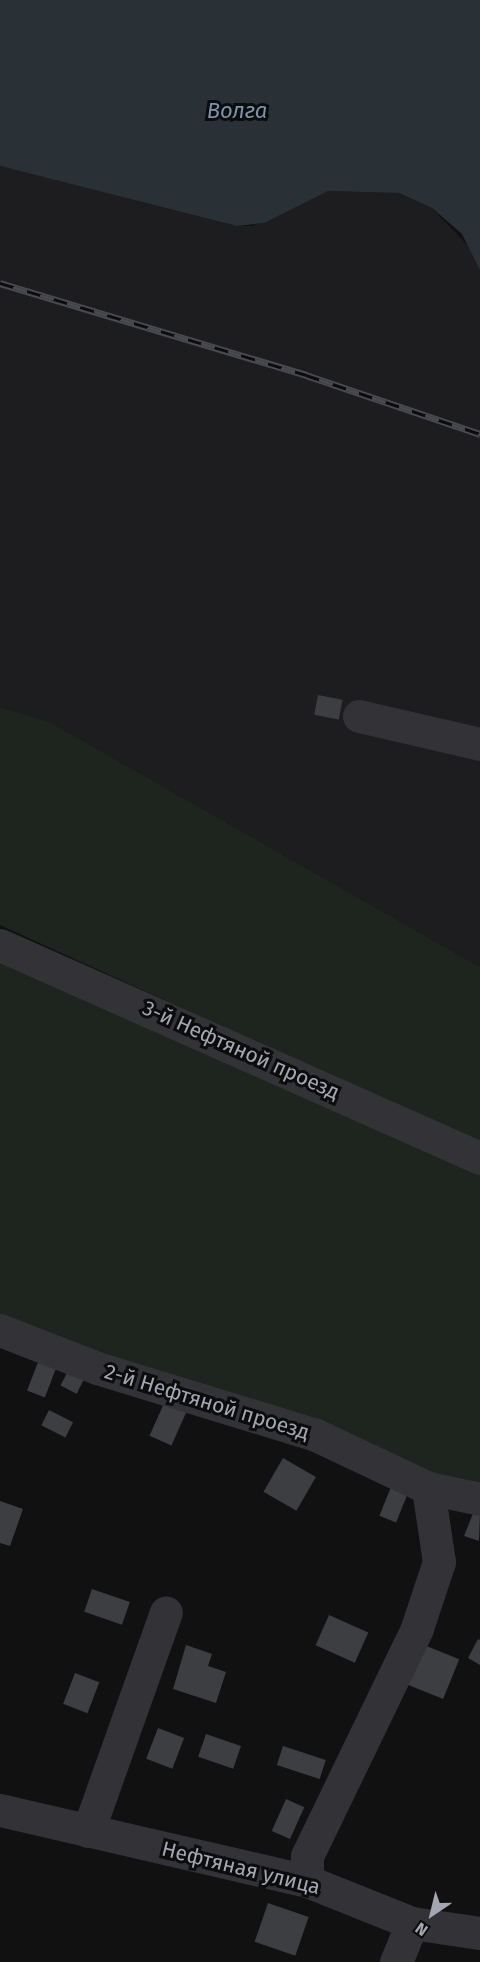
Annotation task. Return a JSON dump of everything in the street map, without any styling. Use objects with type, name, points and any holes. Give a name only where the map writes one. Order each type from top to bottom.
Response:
[{"type":"street","points":[[359,716],[480,744]]},
{"type":"street","name":"3-й Нефтяной проезд","points":[[0,945],[480,1158]]},
{"type":"street","name":"2-й Нефтяной проезд","points":[[2,1336],[97,1368],[316,1435],[428,1488],[480,1499]]},
{"type":"street","points":[[307,1881],[308,1856],[417,1628],[439,1562],[428,1488]]},
{"type":"street","points":[[88,1831],[166,1612]]},
{"type":"street","name":"Нефтяная улица","points":[[0,1810],[307,1881],[412,1923],[480,1933]]},
{"type":"street","points":[[396,1962],[412,1923]]},
{"type":"shaded area","points":[[0,166],[237,226],[253,226],[328,191],[399,193],[432,208],[476,254],[480,270],[480,967],[50,722],[0,707]]},
{"type":"shaded area","points":[[0,707],[50,722],[480,967],[480,1144],[0,925]]},
{"type":"shaded area","points":[[0,956],[480,1174],[480,1509],[0,1339]]},
{"type":"water","name":"Волга","points":[[0,0],[480,0],[480,270],[462,234],[432,208],[399,193],[328,191],[264,223],[237,226],[0,166]]},
{"type":"building","points":[[318,695],[343,700],[339,719],[314,715]]},
{"type":"building","points":[[40,1357],[58,1364],[45,1397],[27,1391]]},
{"type":"building","points":[[71,1365],[87,1373],[77,1394],[61,1385]]},
{"type":"building","points":[[165,1401],[187,1411],[171,1445],[150,1436]]},
{"type":"building","points":[[49,1410],[73,1422],[65,1437],[41,1425]]},
{"type":"building","points":[[283,1458],[316,1477],[296,1511],[264,1492]]},
{"type":"building","points":[[391,1487],[408,1494],[396,1522],[379,1516]]},
{"type":"building","points":[[0,1501],[23,1509],[10,1546],[0,1543]]},
{"type":"building","points":[[474,1511],[480,1514],[479,1541],[464,1536]]},
{"type":"building","points":[[92,1589],[130,1602],[122,1625],[84,1612]]},
{"type":"building","points":[[329,1615],[368,1632],[355,1663],[316,1645]]},
{"type":"building","points":[[478,1639],[480,1640],[480,1665],[468,1658]]},
{"type":"building","points":[[186,1645],[212,1654],[208,1666],[226,1672],[216,1703],[173,1689]]},
{"type":"building","points":[[424,1645],[459,1659],[443,1699],[408,1685]]},
{"type":"building","points":[[75,1673],[99,1682],[87,1713],[63,1704]]},
{"type":"building","points":[[158,1728],[184,1738],[172,1769],[146,1759]]},
{"type":"building","points":[[206,1734],[241,1746],[233,1769],[198,1757]]},
{"type":"building","points":[[283,1746],[326,1760],[320,1779],[277,1765]]},
{"type":"building","points":[[286,1799],[304,1807],[290,1839],[272,1831]]},
{"type":"building","points":[[268,1903],[309,1917],[295,1956],[255,1942]]},
{"type":"railway","points":[[0,283],[306,375],[480,434]]}]
